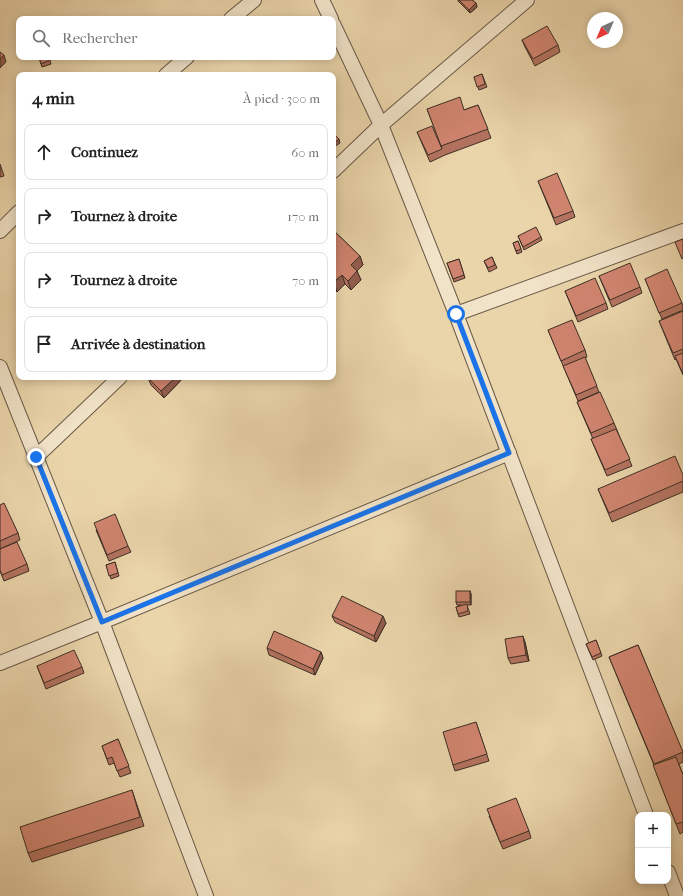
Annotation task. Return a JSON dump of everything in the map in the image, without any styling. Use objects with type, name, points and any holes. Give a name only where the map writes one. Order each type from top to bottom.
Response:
[{"type":"street","points":[[235,16],[254,0]]},
{"type":"street","points":[[322,0],[330,16]]},
{"type":"street","points":[[336,168],[381,125],[527,0]]},
{"type":"street","points":[[336,30],[381,125],[456,314],[645,812]]},
{"type":"street","points":[[170,72],[184,60]]},
{"type":"street","points":[[0,231],[16,215]]},
{"type":"street","points":[[456,314],[683,231]]},
{"type":"street","points":[[0,367],[102,622],[206,896]]},
{"type":"street","points":[[36,457],[117,380]]},
{"type":"street","points":[[0,663],[509,453]]},
{"type":"street","points":[[671,880],[677,896]]},
{"type":"building","points":[[459,0],[472,0],[476,3],[469,10]]},
{"type":"building","points":[[547,26],[558,45],[533,59],[522,40]]},
{"type":"building","points":[[0,52],[4,55],[0,59]]},
{"type":"building","points":[[40,60],[50,60],[41,64]]},
{"type":"building","points":[[482,74],[485,84],[477,87],[474,77]]},
{"type":"building","points":[[460,97],[464,110],[478,105],[488,129],[441,146],[427,109]]},
{"type":"building","points":[[432,126],[442,149],[428,155],[417,132]]},
{"type":"building","points":[[557,173],[573,211],[554,218],[538,181]]},
{"type":"building","points":[[536,227],[541,237],[523,247],[518,236]]},
{"type":"building","points":[[336,233],[360,256],[351,265],[357,271],[348,281],[342,275],[336,280]]},
{"type":"building","points":[[683,239],[683,258],[682,259],[675,242]]},
{"type":"building","points":[[518,241],[521,249],[516,251],[513,243]]},
{"type":"building","points":[[492,257],[495,265],[488,268],[484,261]]},
{"type":"building","points":[[459,259],[464,275],[453,279],[447,263]]},
{"type":"building","points":[[630,263],[640,287],[610,300],[599,276]]},
{"type":"building","points":[[667,269],[682,303],[659,313],[645,279]]},
{"type":"building","points":[[595,278],[606,303],[576,316],[565,291]]},
{"type":"building","points":[[683,311],[683,349],[673,353],[659,321]]},
{"type":"building","points":[[572,320],[585,350],[561,361],[548,330]]},
{"type":"building","points":[[683,353],[683,374],[675,356]]},
{"type":"building","points":[[585,357],[597,386],[576,395],[563,366]]},
{"type":"building","points":[[150,380],[173,380],[161,391]]},
{"type":"building","points":[[600,392],[614,423],[591,433],[577,402]]},
{"type":"building","points":[[616,429],[630,459],[605,470],[591,439]]},
{"type":"building","points":[[675,456],[683,475],[683,481],[609,513],[598,489]]},
{"type":"building","points":[[4,503],[18,533],[0,541],[0,505]]},
{"type":"building","points":[[115,514],[128,546],[107,555],[94,523]]},
{"type":"building","points":[[17,542],[27,564],[2,575],[0,570],[0,549]]},
{"type":"building","points":[[115,562],[118,573],[109,576],[106,565]]},
{"type":"building","points":[[456,591],[470,591],[470,602],[456,602]]},
{"type":"building","points":[[342,596],[383,616],[374,636],[332,616]]},
{"type":"building","points":[[467,604],[468,611],[458,614],[456,607]]},
{"type":"building","points":[[274,631],[321,652],[313,669],[267,648]]},
{"type":"building","points":[[523,636],[526,655],[508,658],[505,639]]},
{"type":"building","points":[[596,640],[601,653],[592,657],[586,644]]},
{"type":"building","points":[[638,645],[683,752],[654,764],[609,657]]},
{"type":"building","points":[[74,650],[82,667],[44,683],[37,666]]},
{"type":"building","points":[[476,722],[487,754],[453,765],[443,732]]},
{"type":"building","points":[[118,739],[129,766],[117,771],[112,757],[107,759],[102,746]]},
{"type":"building","points":[[676,757],[683,775],[683,822],[676,824],[653,765]]},
{"type":"building","points":[[132,790],[140,817],[28,853],[20,827]]},
{"type":"building","points":[[516,798],[529,831],[500,842],[487,809]]},
{"type":"route","points":[[36,457],[102,622],[509,453],[456,314]]}]
